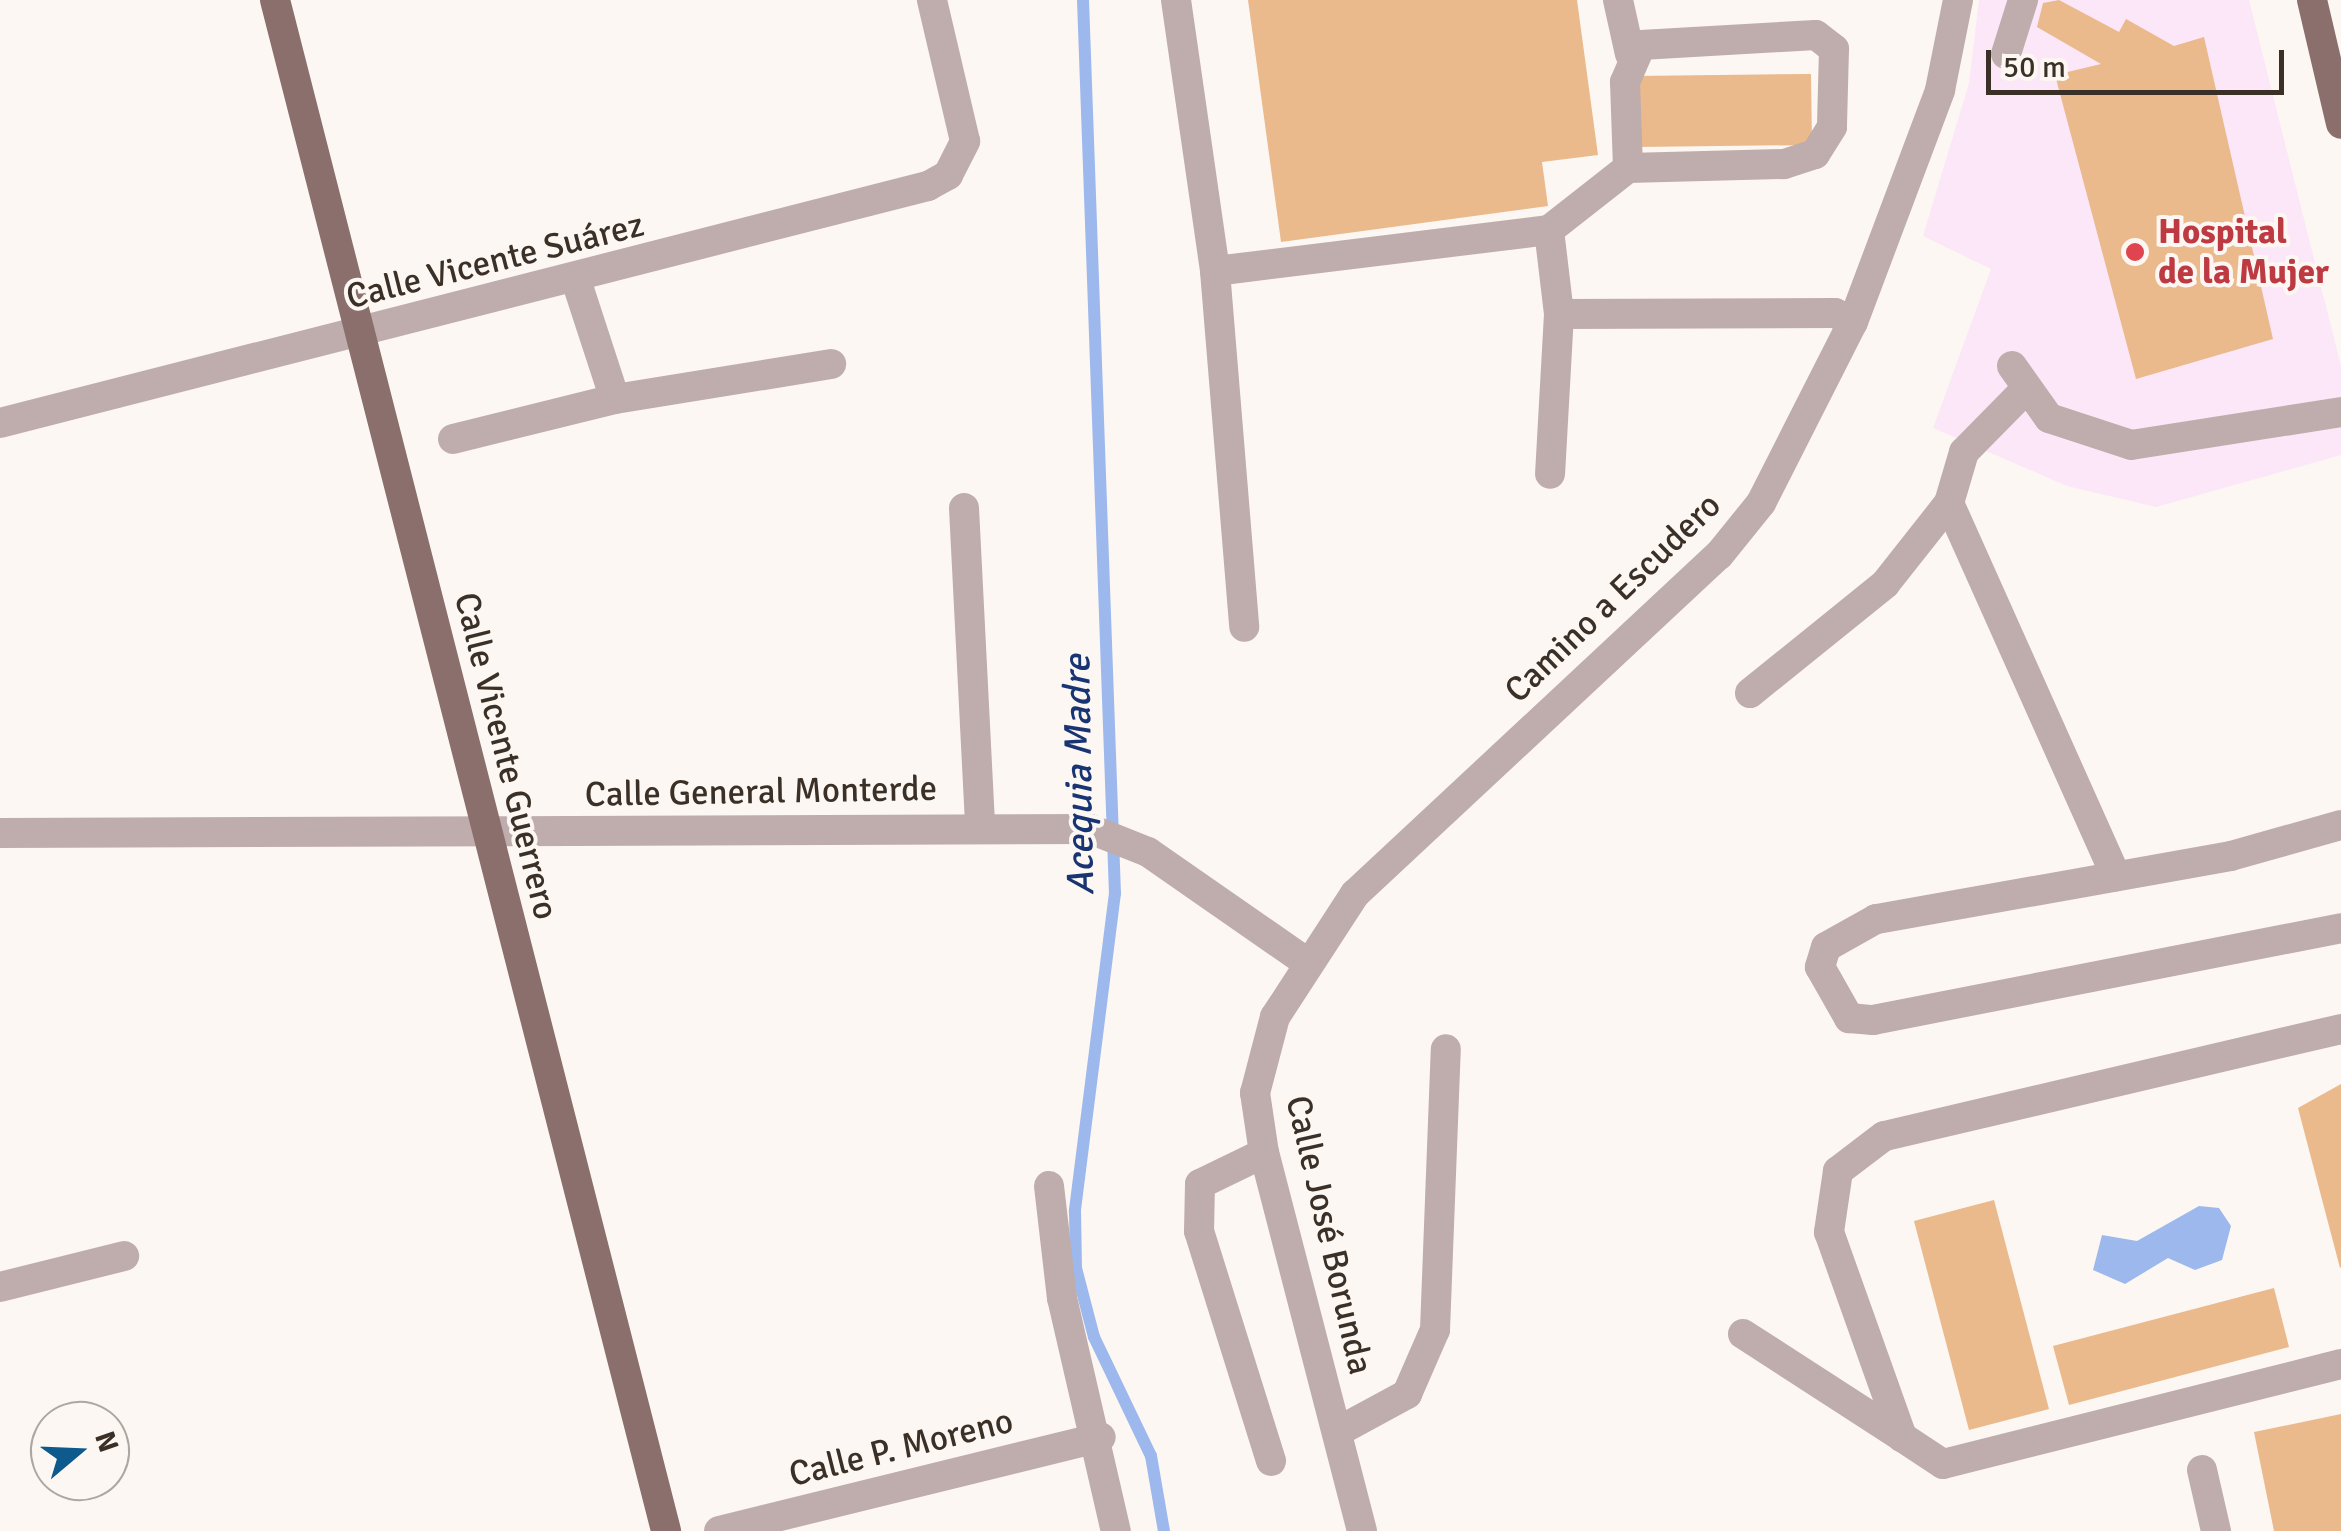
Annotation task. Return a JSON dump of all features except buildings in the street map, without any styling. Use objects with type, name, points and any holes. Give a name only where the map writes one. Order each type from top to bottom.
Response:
[{"type":"main road","name":"Calle Vicente Guerrero","points":[[274,0],[666,1531]]},
{"type":"main road","points":[[2312,0],[2341,124]]},
{"type":"street","name":"Calle Vicente Suárez","points":[[0,423],[362,335],[928,186],[960,158],[963,121],[932,0]]},
{"type":"street","points":[[1176,0],[1215,272],[1244,627]]},
{"type":"street","points":[[1618,0],[1630,54],[1628,168]]},
{"type":"street","name":"Camino a Escudero","points":[[1305,961],[1355,894],[1719,555],[1798,444],[1854,322],[1940,90],[1958,0]]},
{"type":"street","points":[[2006,54],[2024,0]]},
{"type":"street","points":[[1215,272],[1548,230],[1628,168],[1814,154],[1832,127],[1838,68],[1827,39],[1816,35],[1653,42],[1630,54]]},
{"type":"street","points":[[1548,230],[1559,314],[1550,474]]},
{"type":"street","points":[[576,280],[614,399]]},
{"type":"street","points":[[1559,314],[1835,314],[1854,322]]},
{"type":"street","points":[[453,438],[614,399],[831,364]]},
{"type":"street","points":[[1750,693],[1885,584],[1949,504],[1964,452],[2018,378],[2074,432],[2132,446],[2341,412]]},
{"type":"street","points":[[1949,504],[2116,876]]},
{"type":"street","points":[[964,508],[980,826]]},
{"type":"street","points":[[2341,825],[1850,931],[1826,947],[1820,967],[1833,1002],[1848,1018],[1904,1016],[2341,928]]},
{"type":"street","name":"Calle General Monterde","points":[[0,833],[486,833],[980,826],[1090,829],[1148,852],[1305,961]]},
{"type":"street","name":"Calle José Borunda","points":[[1305,961],[1275,1016],[1255,1093],[1264,1153],[1362,1531]]},
{"type":"street","points":[[1902,1438],[1829,1232],[1838,1171],[1858,1148],[2341,1029]]},
{"type":"street","points":[[1337,1432],[1407,1394],[1435,1330],[1446,1050]]},
{"type":"street","points":[[1264,1153],[1200,1184],[1199,1231],[1271,1461]]},
{"type":"street","points":[[1049,1186],[1062,1298],[1101,1438],[1116,1531]]},
{"type":"street","points":[[0,1287],[124,1256]]},
{"type":"street","points":[[1742,1334],[1944,1464],[1972,1462],[2341,1364]]},
{"type":"street","name":"Calle P. Moreno","points":[[719,1531],[1101,1438]]},
{"type":"street","points":[[2202,1470],[2216,1531]]},
{"type":"shaded area","name":"Hospital de la Mujer","points":[[1979,0],[2249,0],[2341,366],[2341,455],[2156,507],[2067,486],[1933,428],[1991,269],[1923,236],[1969,83]]},
{"type":"water","points":[[2199,1206],[2219,1208],[2231,1226],[2222,1260],[2195,1270],[2168,1258],[2125,1284],[2093,1270],[2102,1235],[2137,1241]]},
{"type":"waterway","name":"Acequia Madre","points":[[1083,0],[1115,893],[1075,1211],[1076,1268],[1094,1337],[1151,1456],[1164,1531]]},
{"type":"place","name":"Hospital de la Mujer","points":[[2135,252]]}]
